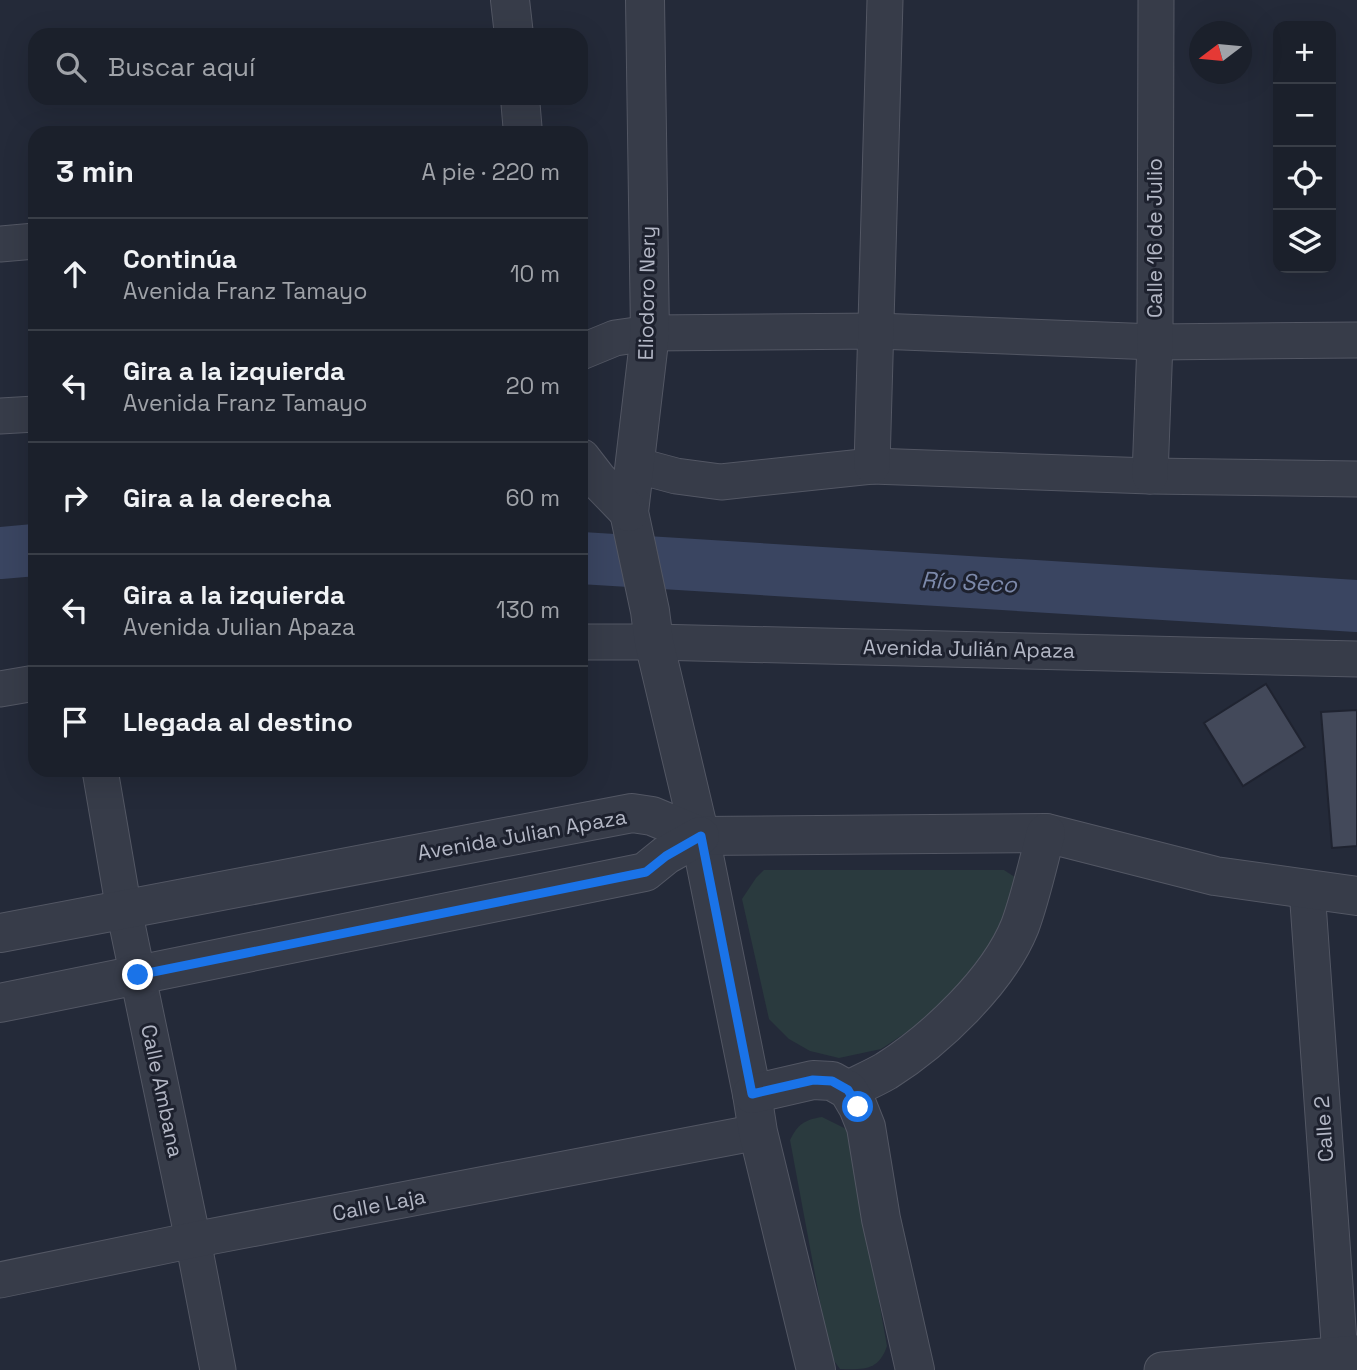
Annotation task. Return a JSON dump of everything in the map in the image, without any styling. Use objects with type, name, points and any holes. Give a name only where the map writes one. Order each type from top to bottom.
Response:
[{"type":"street","points":[[510,0],[513,28]]},
{"type":"street","name":"Eliodoro Nery","points":[[631,518],[650,333],[645,0]]},
{"type":"street","points":[[872,466],[885,0]]},
{"type":"street","name":"Calle 16 de Julio","points":[[1150,476],[1155,342],[1156,0]]},
{"type":"street","points":[[521,105],[522,126]]},
{"type":"street","points":[[0,244],[28,242]]},
{"type":"street","points":[[588,349],[615,338],[650,333],[877,331],[1155,342],[1357,340]]},
{"type":"street","points":[[0,416],[28,414]]},
{"type":"street","points":[[635,465],[676,476],[721,482],[872,466],[1150,476],[1357,479]]},
{"type":"street","points":[[588,467],[631,518],[652,626],[701,836],[758,1132],[816,1370]]},
{"type":"street","name":"Avenida Julián Apaza","points":[[588,640],[652,626],[1357,659]]},
{"type":"street","points":[[0,689],[28,684]]},
{"type":"street","name":"Calle Ambana","points":[[101,777],[124,910],[218,1370]]},
{"type":"street","name":"Avenida Julian Apaza","points":[[0,933],[632,813],[652,816],[701,836]]},
{"type":"street","points":[[848,1090],[885,1072],[910,1054],[976,994],[1004,956],[1020,927],[1046,832]]},
{"type":"street","points":[[0,1003],[646,872],[666,856],[701,836],[1046,832],[1215,876],[1357,896]]},
{"type":"street","name":"Calle 2","points":[[1307,889],[1346,1359]]},
{"type":"street","points":[[752,1094],[813,1080],[832,1081],[848,1090],[866,1127],[881,1219],[915,1370]]},
{"type":"street","name":"Calle Laja","points":[[0,1280],[193,1240],[758,1132]]},
{"type":"street","points":[[1162,1370],[1346,1359]]},
{"type":"shaded area","points":[[764,870],[1004,870],[1019,880],[988,952],[953,997],[881,1049],[839,1058],[810,1051],[789,1039],[769,1019],[742,899]]},
{"type":"shaded area","points":[[822,1117],[848,1130],[887,1346],[880,1360],[870,1367],[840,1369],[830,1355],[790,1140],[802,1124]]},
{"type":"building","points":[[1266,684],[1305,747],[1243,786],[1204,723]]},
{"type":"building","points":[[1357,710],[1357,846],[1332,848],[1321,712]]},
{"type":"waterway","name":"Río Seco","points":[[0,553],[28,551]]},
{"type":"waterway","name":"Río Seco","points":[[588,558],[1357,606]]},
{"type":"route","points":[[138,975],[646,872],[666,856],[701,836],[752,1094],[813,1080],[832,1081],[848,1090],[858,1107]]}]
